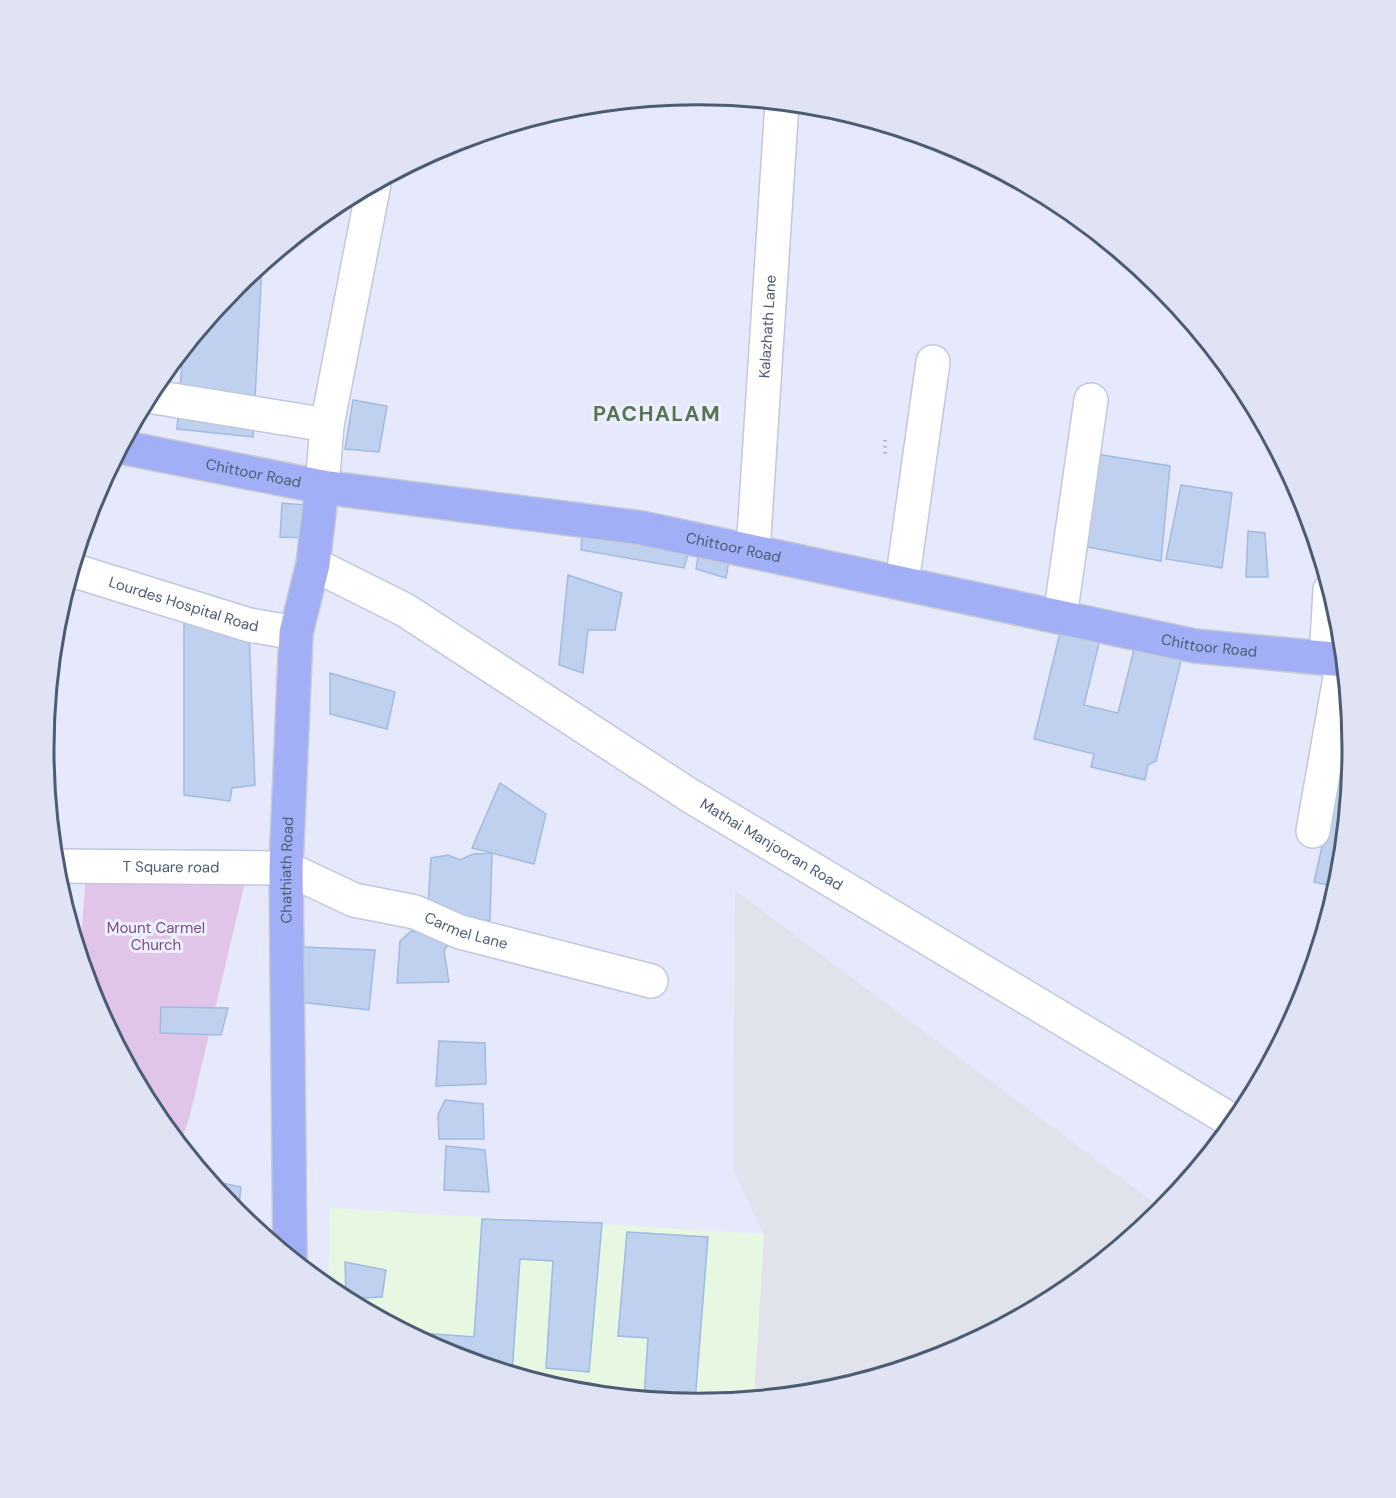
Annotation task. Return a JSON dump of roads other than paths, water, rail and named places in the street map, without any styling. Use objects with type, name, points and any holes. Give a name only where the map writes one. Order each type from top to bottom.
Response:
[{"type":"main road","name":"Chittoor Road","points":[[128,448],[322,487],[631,526],[1195,646],[1335,660]]},
{"type":"main road","name":"Chathiath Road","points":[[290,1247],[286,868],[296,633],[313,564],[322,487]]},
{"type":"street","name":"Kalazhath Lane","points":[[753,551],[781,111]]},
{"type":"street","points":[[322,487],[327,425],[372,194]]},
{"type":"street","points":[[902,583],[933,362]]},
{"type":"street","points":[[164,389],[327,425]]},
{"type":"street","points":[[1060,617],[1091,400]]},
{"type":"street","name":"Mathai Manjooran Road","points":[[313,564],[405,610],[689,795],[1226,1117]]},
{"type":"street","name":"Lourdes Hospital Road","points":[[79,572],[249,625],[296,633]]},
{"type":"street","points":[[1313,831],[1337,670]]},
{"type":"street","name":"T Square road","points":[[65,866],[286,868]]},
{"type":"street","name":"Carmel Lane","points":[[286,868],[354,900],[415,912],[460,932],[651,981]]},
{"type":"district","name":"PACHALAM","points":[[657,414]]},
{"type":"park label","name":"Mount Carmel Church","points":[[156,936]]}]
